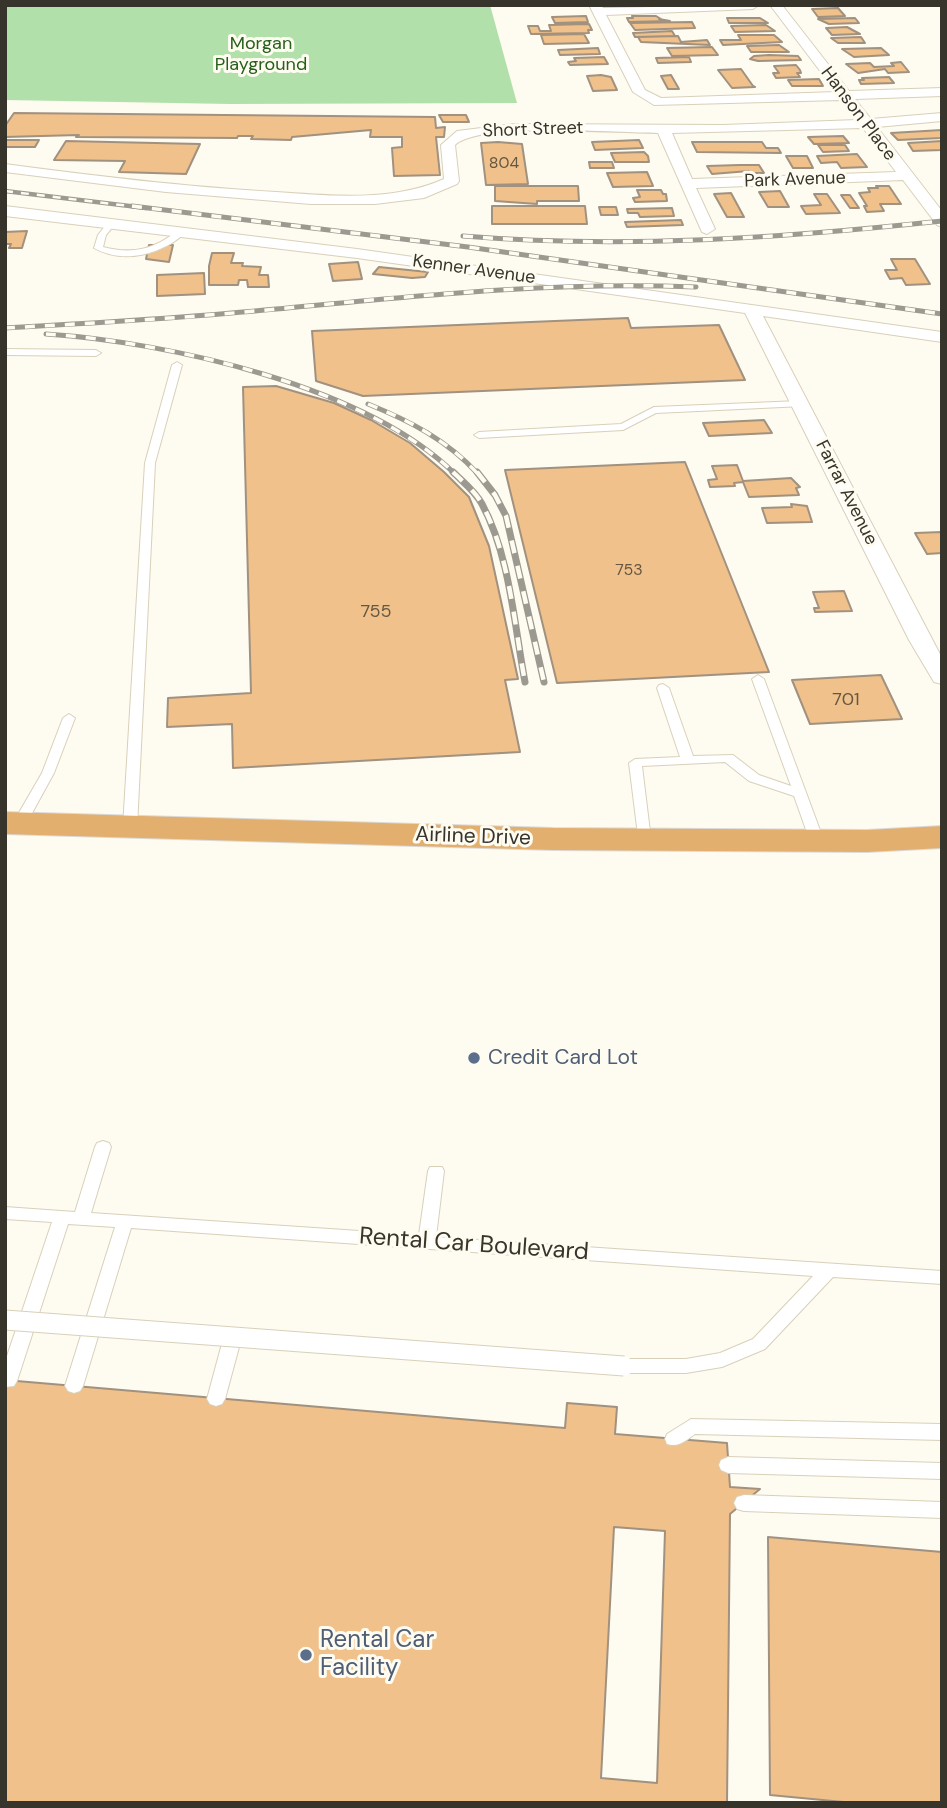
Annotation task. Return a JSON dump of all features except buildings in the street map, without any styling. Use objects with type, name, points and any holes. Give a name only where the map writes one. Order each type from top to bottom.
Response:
[{"type":"highway","name":"Airline Drive","points":[[12,823],[644,840],[817,841],[942,837]]},
{"type":"street","points":[[753,5],[597,9],[640,92],[646,98],[674,103],[942,92]]},
{"type":"street","name":"Hanson Place","points":[[776,5],[904,176],[942,222]]},
{"type":"street","name":"Short Street","points":[[5,168],[135,185],[263,196],[354,199],[392,197],[423,193],[448,185],[452,181],[448,145],[455,136],[468,133],[511,128],[867,126],[942,117]]},
{"type":"street","points":[[663,129],[707,229]]},
{"type":"street","name":"Park Avenue","points":[[686,184],[904,176]]},
{"type":"street","name":"Kenner Avenue","points":[[5,211],[183,232],[942,337]]},
{"type":"street","name":"Farrar Avenue","points":[[751,309],[920,640],[942,677]]},
{"type":"lane","points":[[112,223],[102,235],[98,248],[113,253],[156,251],[183,232]]},
{"type":"lane","points":[[5,352],[96,353]]},
{"type":"lane","points":[[130,827],[150,463],[177,365]]},
{"type":"lane","points":[[479,435],[623,427],[654,410],[800,404]]},
{"type":"lane","points":[[758,679],[817,841]]},
{"type":"lane","points":[[663,688],[688,760]]},
{"type":"lane","points":[[12,823],[48,773],[69,718]]},
{"type":"lane","points":[[644,840],[635,762],[728,758],[754,778],[800,794]]},
{"type":"lane","points":[[81,1218],[103,1147]]},
{"type":"lane","points":[[427,1242],[436,1171]]},
{"type":"lane","name":"Rental Car Boulevard","points":[[5,1213],[942,1278]]},
{"type":"lane","points":[[8,1381],[62,1217]]},
{"type":"lane","points":[[74,1386],[125,1221]]},
{"type":"lane","points":[[5,1320],[624,1366],[686,1366],[722,1360],[759,1344],[829,1269]]},
{"type":"lane","points":[[216,1399],[233,1336]]},
{"type":"lane","points":[[674,1438],[691,1426],[942,1432]]},
{"type":"lane","points":[[728,1465],[942,1471]]},
{"type":"lane","points":[[744,1503],[942,1510]]},
{"type":"green space","name":"Morgan Playground","points":[[5,5],[490,5],[517,103],[230,104],[5,100]]},
{"type":"railway","points":[[5,191],[146,208]]},
{"type":"railway","points":[[132,206],[468,247],[942,314]]},
{"type":"railway","points":[[463,236],[583,242],[703,240],[942,221]]},
{"type":"railway","points":[[5,328],[208,315],[486,291],[591,286],[696,287]]},
{"type":"railway","points":[[46,334],[149,347],[206,359],[319,393],[371,416],[417,443],[455,474]]},
{"type":"railway","points":[[368,404],[399,417],[441,441],[478,474]]},
{"type":"railway","points":[[477,472],[495,495],[506,516],[544,682]]},
{"type":"railway","points":[[455,474],[479,499],[499,546],[510,591],[525,682]]},
{"type":"place","name":"Credit Card Lot","points":[[474,1058]]},
{"type":"place","name":"Rental Car Facility","points":[[306,1655]]}]
